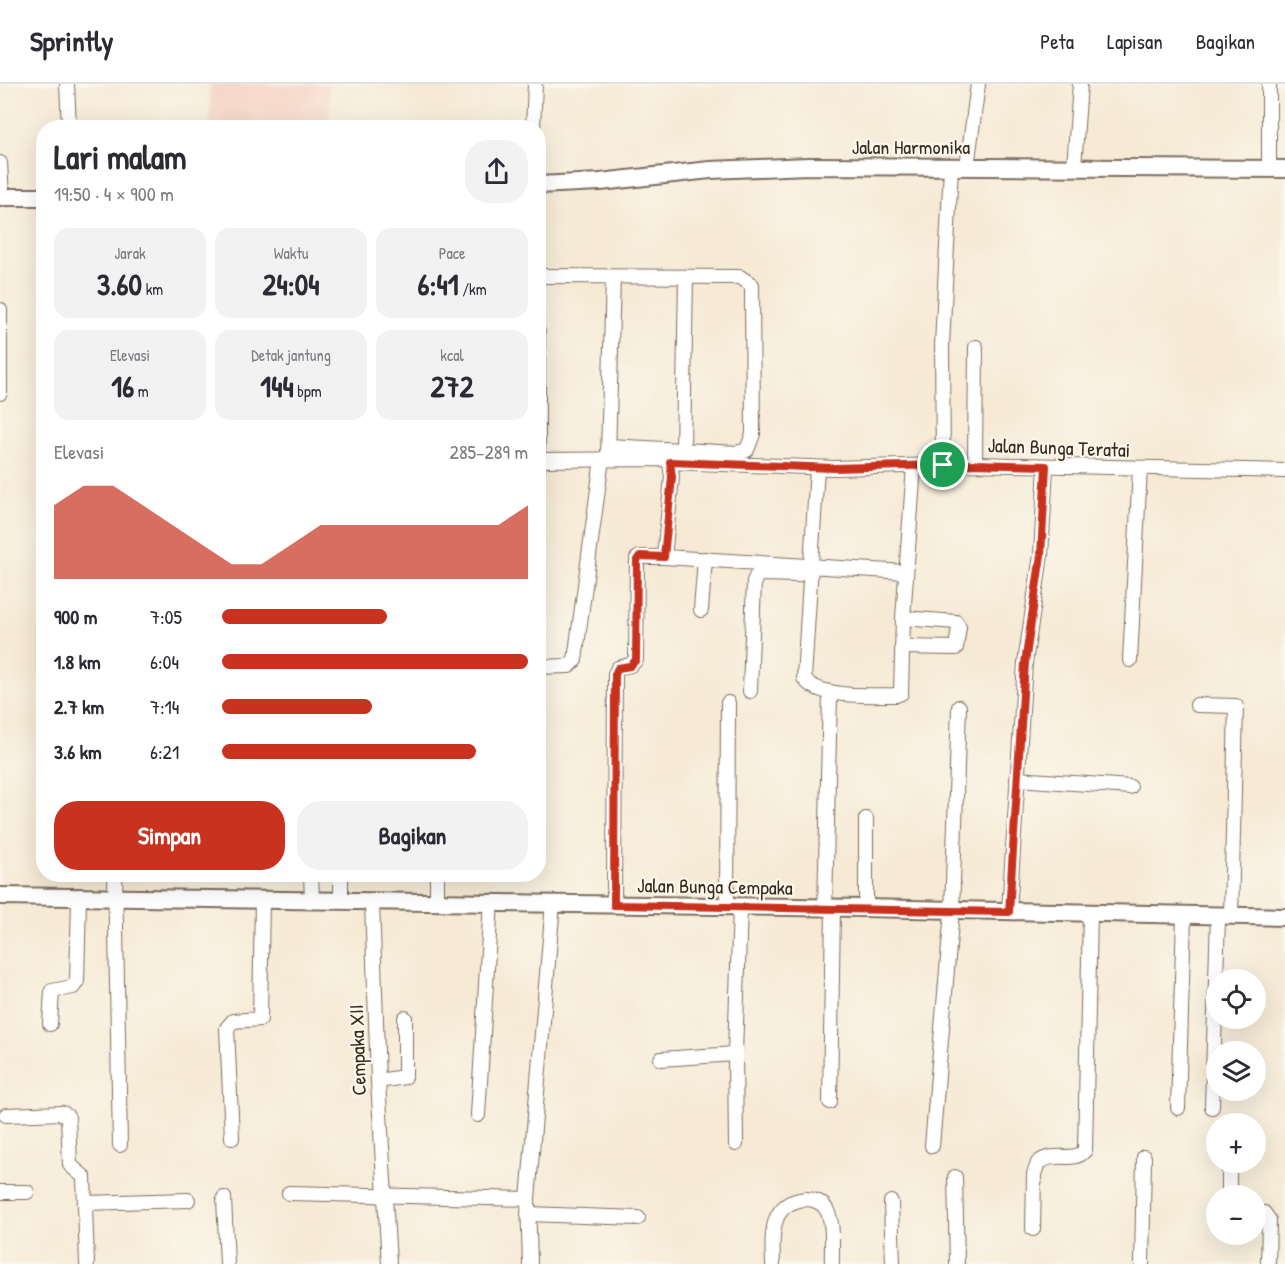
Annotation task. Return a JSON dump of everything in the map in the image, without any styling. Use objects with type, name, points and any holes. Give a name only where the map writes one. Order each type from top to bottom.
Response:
[{"type":"street","points":[[67,84],[69,120]]},
{"type":"street","points":[[533,120],[535,84]]},
{"type":"street","points":[[943,465],[942,345],[959,167],[978,84]]},
{"type":"street","points":[[1074,167],[1080,84]]},
{"type":"street","points":[[1269,84],[1277,169]]},
{"type":"street","points":[[0,163],[1,197],[36,197]]},
{"type":"street","name":"Jalan Harmonika","points":[[546,184],[770,167],[1277,169]]},
{"type":"street","points":[[546,276],[740,277],[752,285],[753,434],[750,447],[742,452],[682,450],[606,455],[546,463]]},
{"type":"street","points":[[546,667],[569,666],[575,660],[606,455],[613,277]]},
{"type":"street","points":[[682,450],[686,277]]},
{"type":"street","points":[[0,310],[0,393]]},
{"type":"street","points":[[975,464],[976,347]]},
{"type":"street","name":"Jalan Bunga Teratai","points":[[606,455],[670,462],[817,468],[975,464],[1285,471]]},
{"type":"street","points":[[664,557],[672,477],[670,462]]},
{"type":"street","points":[[817,468],[804,675],[809,685],[830,693],[898,695],[901,693],[903,618],[914,466]]},
{"type":"street","points":[[1009,912],[1025,663],[1041,555],[1046,466]]},
{"type":"street","points":[[1130,660],[1140,468]]},
{"type":"street","points":[[614,905],[615,674],[618,668],[630,666],[636,660],[637,560],[640,556],[705,559],[812,572]]},
{"type":"street","points":[[701,610],[705,559]]},
{"type":"street","points":[[750,691],[754,581],[757,575],[812,572],[906,572]]},
{"type":"street","points":[[902,647],[956,648],[960,627],[956,622],[903,618]]},
{"type":"street","points":[[830,693],[830,1102]]},
{"type":"street","points":[[728,703],[734,908],[736,1144]]},
{"type":"street","points":[[1197,705],[1236,706],[1212,1107]]},
{"type":"street","points":[[932,1146],[952,911],[959,707]]},
{"type":"street","points":[[1017,779],[1130,787]]},
{"type":"street","points":[[866,819],[866,908]]},
{"type":"street","points":[[115,882],[120,1145]]},
{"type":"street","points":[[311,882],[312,901]]},
{"type":"street","points":[[341,882],[341,901]]},
{"type":"street","points":[[437,882],[437,901]]},
{"type":"street","name":"Jalan Bunga Cempaka","points":[[0,896],[262,901],[437,901],[734,908],[866,908],[1285,917]]},
{"type":"street","points":[[50,1024],[52,991],[73,987],[77,981],[79,898]]},
{"type":"street","points":[[232,1138],[227,1028],[233,1020],[260,1020],[262,901]]},
{"type":"street","name":"Cempaka XII","points":[[372,901],[378,1081],[389,1264]]},
{"type":"street","points":[[478,1115],[491,902]]},
{"type":"street","points":[[530,1264],[528,1199],[553,903]]},
{"type":"street","points":[[1033,1229],[1034,1174],[1038,1162],[1051,1155],[1075,1157],[1085,1150],[1090,913]]},
{"type":"street","points":[[1178,1108],[1184,916]]},
{"type":"street","points":[[378,1081],[405,1077],[405,1018]]},
{"type":"street","points":[[661,1059],[735,1054]]},
{"type":"street","points":[[6,1115],[63,1113],[68,1117],[70,1165],[84,1177],[87,1264]]},
{"type":"street","points":[[1142,1264],[1144,1157]]},
{"type":"street","points":[[955,1178],[957,1264]]},
{"type":"street","points":[[0,1192],[27,1192]]},
{"type":"street","points":[[290,1193],[528,1199]]},
{"type":"street","points":[[224,1198],[227,1264]]},
{"type":"street","points":[[773,1264],[774,1230],[783,1206],[793,1200],[811,1199],[826,1209],[830,1220],[832,1264]]},
{"type":"street","points":[[85,1203],[188,1200]]},
{"type":"street","points":[[891,1202],[893,1264]]},
{"type":"street","points":[[528,1214],[638,1218]]},
{"type":"street","points":[[1266,1216],[1269,1220],[1268,1264]]},
{"type":"shaded area","points":[[210,84],[329,84],[329,120],[210,120]]},
{"type":"route","points":[[670,462],[834,468],[943,465],[1046,466],[1041,555],[1030,613],[1025,663],[1009,912],[614,905],[615,674],[618,668],[630,666],[636,660],[637,560],[640,556],[664,557],[672,477],[670,462]]}]
